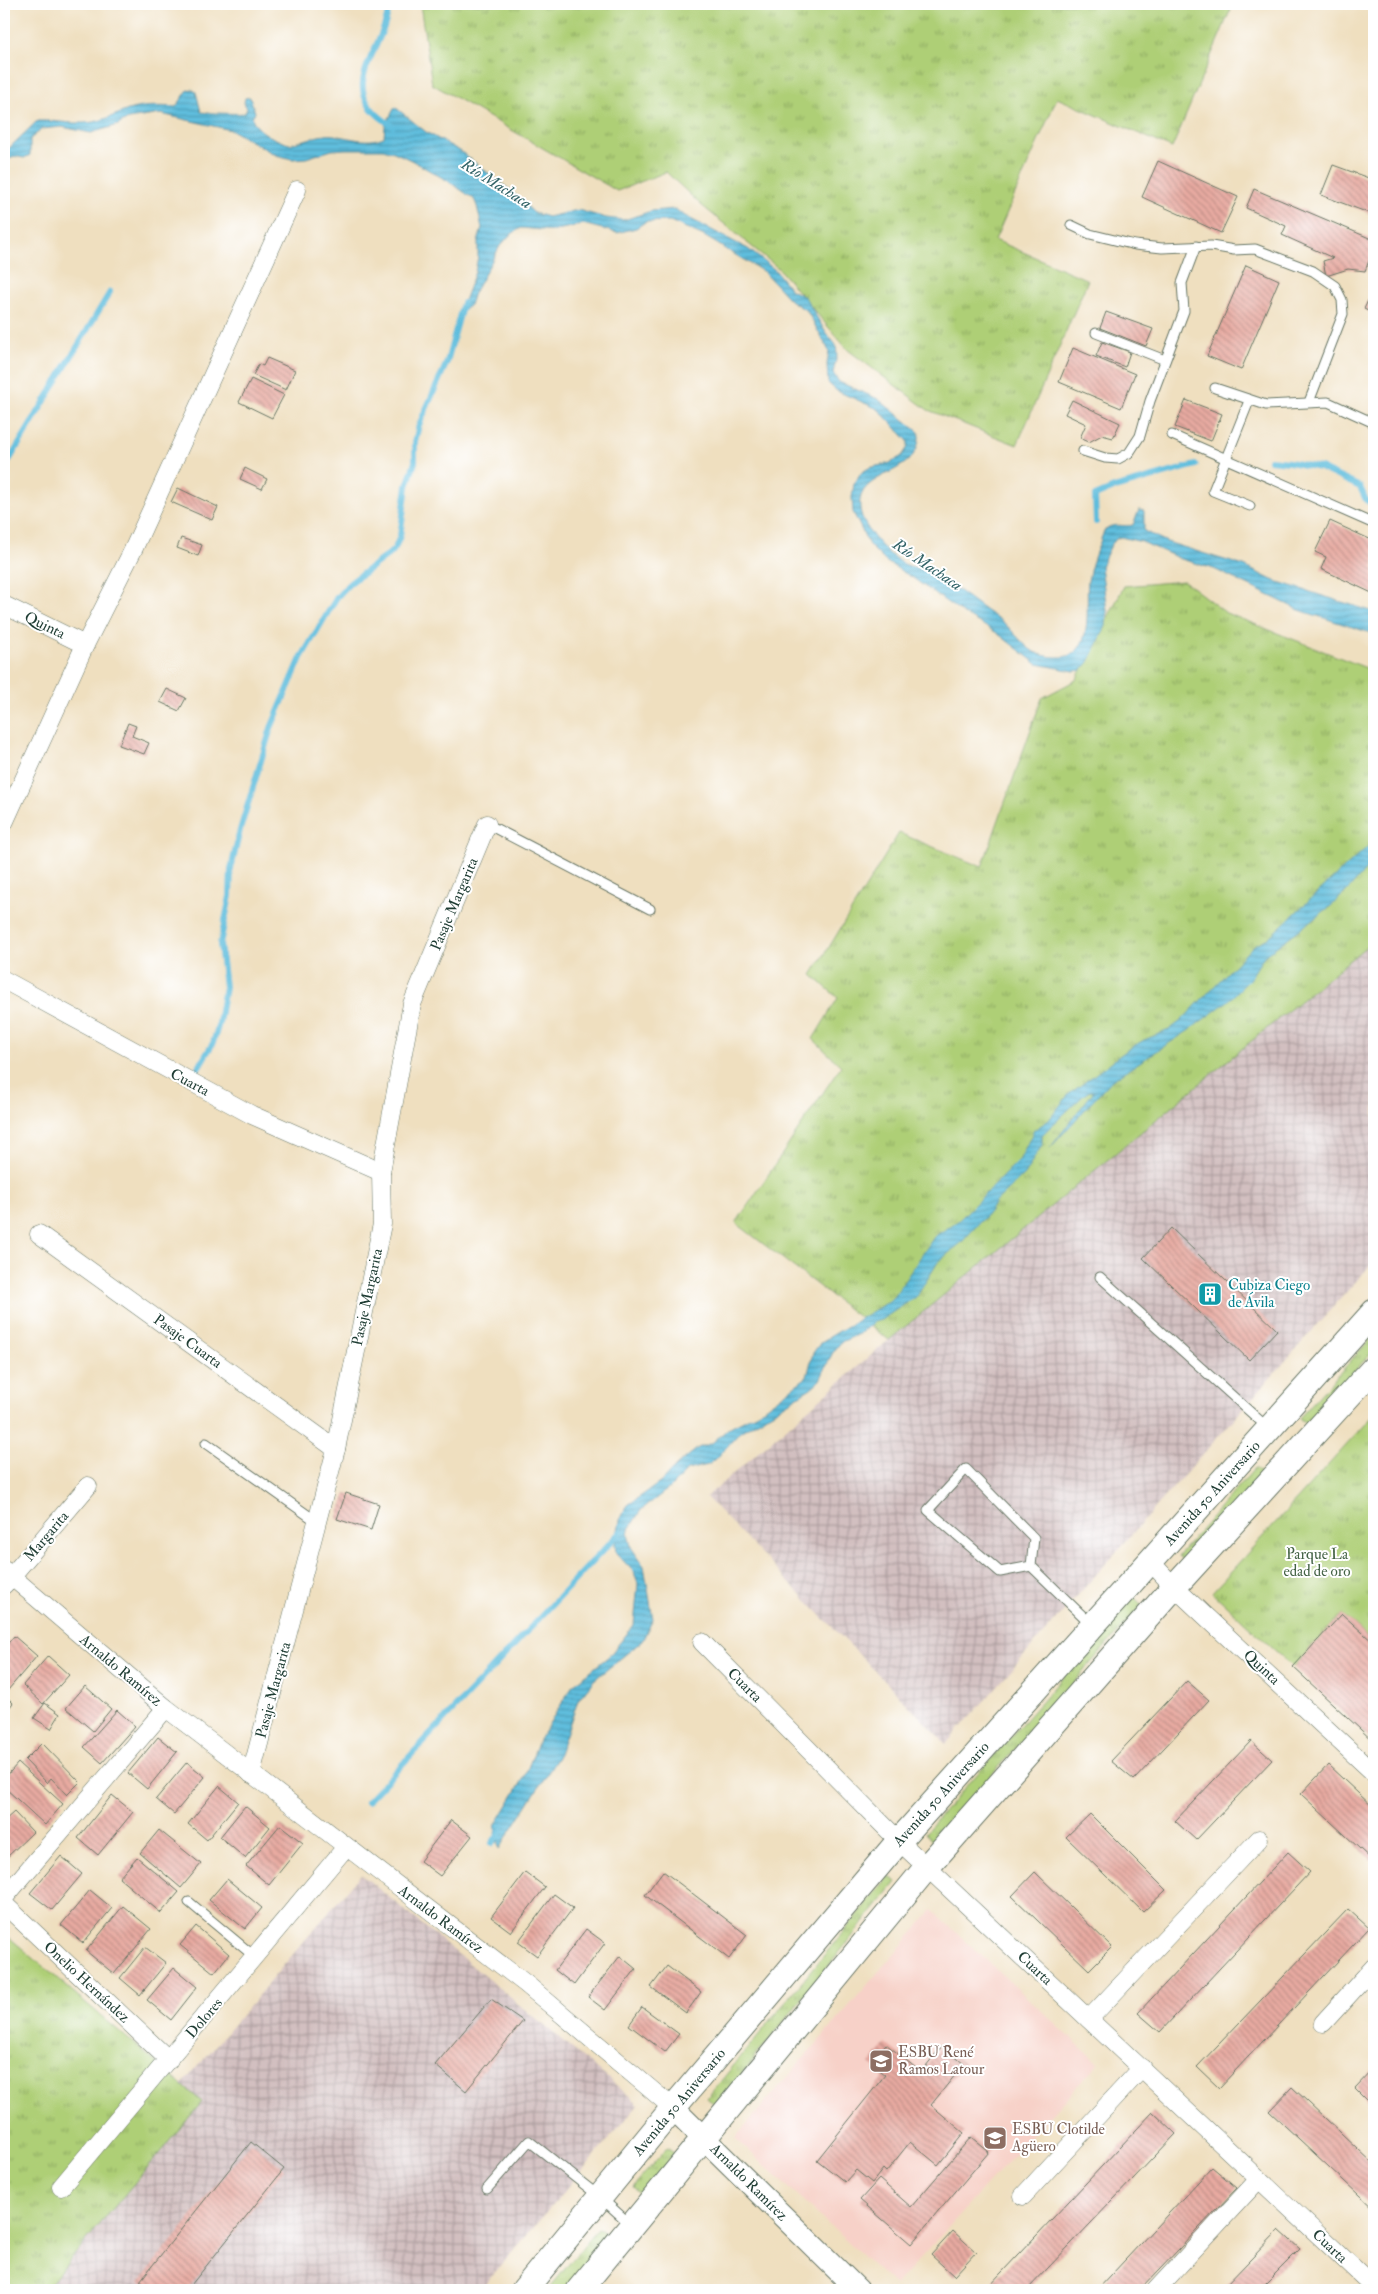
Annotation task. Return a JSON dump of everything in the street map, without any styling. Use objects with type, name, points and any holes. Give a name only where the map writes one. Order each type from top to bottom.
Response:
[{"type":"main road","name":"Avenida 50 Aniversario","points":[[524,2290],[673,2108],[899,1841],[1374,1312]]},
{"type":"main road","points":[[579,2290],[927,1867],[1174,1588],[1374,1368]]},
{"type":"main road","points":[[1269,1429],[1296,1454]]},
{"type":"street","points":[[4,822],[85,645],[133,550],[298,190]]},
{"type":"street","name":"Quinta","points":[[4,605],[85,645]]},
{"type":"street","name":"Pasaje Margarita","points":[[251,1774],[336,1449],[382,1224],[381,1172],[412,1004],[487,824]]},
{"type":"street","name":"Cuarta","points":[[4,980],[252,1116],[381,1172]]},
{"type":"street","name":"Pasaje Cuarta","points":[[39,1234],[336,1449]]},
{"type":"street","name":"Margarita","points":[[6,1578],[88,1486]]},
{"type":"street","name":"Quinta","points":[[1150,1561],[1174,1588],[1374,1773]]},
{"type":"street","name":"Arnaldo Ramírez","points":[[6,1578],[166,1708],[526,1984],[673,2108],[858,2290]]},
{"type":"street","name":"Cuarta","points":[[702,1642],[899,1841],[1374,2287]]},
{"type":"street","points":[[4,1898],[166,1708]]},
{"type":"street","points":[[1089,2019],[1258,1839]]},
{"type":"street","name":"Dolores","points":[[61,2187],[346,1847]]},
{"type":"street","name":"Onelio Hernández","points":[[4,1904],[169,2060]]},
{"type":"street","points":[[1323,2023],[1374,1967]]},
{"type":"street","points":[[1023,2196],[1142,2068]]},
{"type":"street","points":[[1156,2290],[1259,2179]]},
{"type":"lane","points":[[1071,225],[1116,242],[1135,245],[1162,248],[1211,246],[1234,250],[1255,249],[1313,271],[1335,286],[1342,300],[1343,314],[1309,402]]},
{"type":"lane","points":[[1083,451],[1105,458],[1118,459],[1129,453],[1140,436],[1165,360],[1184,311],[1182,283],[1196,246]]},
{"type":"lane","points":[[1096,333],[1165,360]]},
{"type":"lane","points":[[1215,388],[1266,405],[1328,402],[1374,423]]},
{"type":"lane","points":[[1250,401],[1213,491],[1250,506]]},
{"type":"lane","points":[[1172,435],[1374,524]]},
{"type":"lane","points":[[487,824],[650,909]]},
{"type":"lane","points":[[1100,1277],[1269,1429]]},
{"type":"lane","points":[[206,1443],[316,1521]]},
{"type":"lane","points":[[966,1469],[1034,1538],[1031,1566],[1000,1572],[928,1510],[966,1469]]},
{"type":"lane","points":[[1031,1566],[1092,1626]]},
{"type":"lane","points":[[189,1902],[255,1957]]},
{"type":"lane","points":[[487,2189],[529,2141],[600,2197],[632,2226]]},
{"type":"shaded area","points":[[1374,940],[1374,1261],[946,1744],[706,1497],[889,1340]]},
{"type":"shaded area","points":[[361,1874],[639,2104],[480,2290],[45,2290],[202,2102],[182,2085]]},
{"type":"shaded area","points":[[932,1910],[1098,2063],[895,2286],[735,2138]]},
{"type":"green space","points":[[420,4],[1233,4],[1172,148],[1057,98],[995,240],[1088,280],[1017,445],[928,410],[848,350],[778,268],[700,204],[666,172],[617,191],[432,84]]},
{"type":"green space","points":[[1184,581],[1226,613],[1374,671],[1374,940],[889,1340],[736,1223],[841,1066],[813,1039],[838,998],[812,975],[899,833],[982,867],[1042,698],[1076,680],[1124,586]]},
{"type":"green space","points":[[1374,1335],[1374,1350],[1306,1424],[1299,1418]]},
{"type":"green space","name":"Parque La edad de oro","points":[[1374,1415],[1374,1643],[1342,1614],[1293,1667],[1212,1592]]},
{"type":"green space","points":[[1255,1468],[1262,1474],[1185,1562],[1178,1556]]},
{"type":"green space","points":[[1134,1597],[1142,1605],[933,1842],[925,1833]]},
{"type":"green space","points":[[889,1876],[896,1882],[716,2106],[707,2098]]},
{"type":"green space","points":[[4,1933],[202,2102],[45,2290],[4,2290]]},
{"type":"green space","points":[[667,2148],[675,2154],[641,2194],[633,2187]]},
{"type":"green space","points":[[598,2228],[608,2235],[565,2290],[548,2290]]},
{"type":"water","points":[[192,89],[196,92],[201,112],[245,113],[247,108],[244,103],[245,98],[250,97],[255,112],[252,117],[257,127],[272,137],[289,144],[328,135],[365,140],[384,137],[385,126],[395,107],[426,132],[460,151],[511,191],[534,213],[548,217],[578,210],[606,218],[624,220],[651,211],[675,209],[748,249],[775,270],[791,290],[805,297],[826,333],[836,345],[837,355],[833,373],[839,382],[878,399],[919,432],[917,447],[911,458],[867,486],[861,496],[860,509],[862,517],[871,533],[883,548],[897,560],[929,572],[951,586],[1004,623],[1034,652],[1056,657],[1069,656],[1077,650],[1083,641],[1086,630],[1088,581],[1103,533],[1106,529],[1116,525],[1133,525],[1139,510],[1144,511],[1144,531],[1167,542],[1244,566],[1272,580],[1374,612],[1374,634],[1299,610],[1214,569],[1181,559],[1142,542],[1121,537],[1117,538],[1111,545],[1101,566],[1107,611],[1106,626],[1089,662],[1082,670],[1074,671],[1037,664],[997,633],[962,613],[913,578],[885,561],[869,545],[853,512],[852,497],[854,484],[862,472],[869,468],[890,463],[902,456],[908,447],[908,441],[878,409],[837,391],[828,383],[827,364],[829,351],[807,311],[790,300],[764,272],[704,236],[670,221],[645,222],[636,228],[617,233],[583,224],[553,231],[521,228],[510,235],[500,246],[474,293],[470,305],[460,311],[475,272],[478,256],[478,242],[482,228],[477,206],[474,199],[448,181],[394,152],[383,149],[345,149],[332,150],[306,158],[292,159],[276,155],[231,130],[161,114],[128,119],[118,125],[91,133],[62,127],[42,129],[30,139],[30,155],[24,158],[14,156],[4,163],[4,153],[37,121],[88,123],[135,108],[176,107],[188,90]]},
{"type":"water","points":[[1374,841],[1374,860],[1349,889],[1331,906],[1264,956],[1249,980],[1228,1001],[1188,1031],[1112,1080],[1050,1148],[1094,1091],[1085,1094],[1045,1132],[1042,1135],[1042,1145],[1024,1175],[995,1202],[989,1212],[961,1243],[938,1262],[917,1296],[881,1320],[874,1322],[859,1334],[841,1342],[832,1354],[820,1380],[811,1388],[740,1432],[716,1459],[708,1465],[687,1470],[672,1486],[641,1510],[629,1529],[628,1534],[631,1547],[644,1566],[653,1619],[642,1641],[594,1680],[578,1700],[558,1757],[499,1849],[495,1826],[524,1778],[539,1740],[573,1685],[609,1656],[634,1625],[638,1584],[634,1572],[616,1553],[615,1544],[621,1516],[628,1505],[661,1482],[676,1466],[698,1448],[712,1443],[730,1427],[759,1412],[807,1377],[813,1353],[821,1342],[888,1302],[895,1295],[934,1237],[959,1220],[1020,1159],[1034,1130],[1049,1120],[1068,1095],[1127,1050],[1144,1040],[1169,1030],[1181,1021],[1253,946],[1268,938]]},
{"type":"building","points":[[1158,161],[1238,197],[1221,233],[1142,197]]},
{"type":"building","points":[[1333,165],[1374,180],[1374,215],[1321,195]]},
{"type":"building","points":[[1254,189],[1374,240],[1374,248],[1365,271],[1348,269],[1326,276],[1323,261],[1333,258],[1282,235],[1286,226],[1246,208]]},
{"type":"building","points":[[1246,265],[1279,280],[1241,370],[1207,356]]},
{"type":"building","points":[[1374,291],[1374,314],[1364,309]]},
{"type":"building","points":[[1106,312],[1153,329],[1146,346],[1100,328]]},
{"type":"building","points":[[1102,342],[1130,352],[1125,367],[1096,356]]},
{"type":"building","points":[[1073,348],[1135,374],[1121,408],[1059,382]]},
{"type":"building","points":[[267,358],[295,370],[286,390],[253,375],[259,364],[263,366]]},
{"type":"building","points":[[251,379],[284,395],[272,418],[239,402]]},
{"type":"building","points":[[1072,400],[1120,423],[1113,438],[1102,435],[1089,442],[1080,438],[1086,424],[1065,414]]},
{"type":"building","points":[[1186,400],[1222,414],[1211,441],[1175,427]]},
{"type":"building","points":[[245,468],[267,479],[262,489],[240,479]]},
{"type":"building","points":[[178,488],[218,507],[212,520],[171,502]]},
{"type":"building","points":[[1330,521],[1374,541],[1374,594],[1321,569],[1326,557],[1315,552]]},
{"type":"building","points":[[181,538],[202,545],[198,556],[177,548]]},
{"type":"building","points":[[167,689],[186,698],[179,711],[160,702]]},
{"type":"building","points":[[128,723],[136,726],[132,736],[149,743],[144,754],[119,745]]},
{"type":"building","name":"Cubiza Ciego de Ávila","points":[[1171,1228],[1277,1330],[1249,1360],[1143,1258]]},
{"type":"building","points":[[346,1493],[379,1504],[371,1530],[337,1519]]},
{"type":"building","points":[[1342,1614],[1374,1643],[1374,1742],[1293,1667]]},
{"type":"building","points":[[14,1636],[37,1656],[8,1690],[4,1686],[4,1648]]},
{"type":"building","points":[[48,1656],[69,1675],[43,1704],[23,1685]]},
{"type":"building","points":[[1187,1681],[1209,1700],[1134,1780],[1111,1761]]},
{"type":"building","points":[[85,1686],[111,1709],[93,1731],[66,1708]]},
{"type":"building","points":[[4,1694],[13,1703],[4,1714]]},
{"type":"building","points":[[45,1703],[60,1714],[51,1729],[34,1718]]},
{"type":"building","points":[[117,1710],[135,1726],[102,1763],[84,1747]]},
{"type":"building","points":[[158,1737],[177,1752],[147,1789],[128,1773]]},
{"type":"building","points":[[1251,1741],[1272,1760],[1196,1840],[1175,1821]]},
{"type":"building","points":[[42,1743],[80,1782],[67,1795],[51,1778],[47,1783],[25,1760]]},
{"type":"building","points":[[187,1762],[205,1777],[174,1814],[156,1799]]},
{"type":"building","points":[[18,1763],[63,1804],[45,1825],[4,1787],[4,1779]]},
{"type":"building","points":[[1328,1765],[1374,1808],[1374,1862],[1301,1794]]},
{"type":"building","points":[[219,1786],[238,1802],[207,1840],[188,1824]]},
{"type":"building","points":[[112,1795],[133,1812],[98,1855],[78,1838]]},
{"type":"building","points":[[245,1806],[270,1827],[245,1858],[220,1837]]},
{"type":"building","points":[[14,1812],[33,1832],[4,1860],[4,1821]]},
{"type":"building","points":[[1090,1814],[1166,1890],[1143,1912],[1066,1837]]},
{"type":"building","points":[[451,1820],[472,1836],[440,1876],[420,1861]]},
{"type":"building","points":[[280,1825],[303,1843],[269,1885],[246,1866]]},
{"type":"building","points":[[159,1830],[201,1864],[181,1888],[140,1853]]},
{"type":"building","points":[[1288,1852],[1310,1872],[1160,2032],[1138,2013]]},
{"type":"building","points":[[61,1856],[82,1874],[52,1910],[30,1893]]},
{"type":"building","points":[[137,1857],[179,1892],[161,1913],[119,1878]]},
{"type":"building","points":[[663,1871],[747,1935],[729,1959],[645,1895]]},
{"type":"building","points":[[525,1872],[545,1887],[511,1932],[491,1917]]},
{"type":"building","points":[[1035,1872],[1112,1947],[1089,1970],[1012,1896]]},
{"type":"building","points":[[227,1879],[262,1908],[245,1929],[209,1900]]},
{"type":"building","points":[[90,1890],[112,1908],[83,1943],[61,1925]]},
{"type":"building","points":[[554,1894],[573,1908],[537,1956],[518,1942]]},
{"type":"building","points":[[123,1906],[151,1929],[114,1974],[86,1951]]},
{"type":"building","points":[[1348,1909],[1369,1928],[1219,2088],[1197,2067]]},
{"type":"building","points":[[196,1926],[229,1954],[214,1973],[180,1945]]},
{"type":"building","points":[[586,1929],[605,1943],[574,1985],[555,1970]]},
{"type":"building","points":[[145,1947],[166,1963],[140,1995],[120,1978]]},
{"type":"building","points":[[620,1956],[636,1969],[605,2010],[588,1997]]},
{"type":"building","points":[[667,1966],[701,1992],[686,2013],[651,1987]]},
{"type":"building","points":[[174,1968],[197,1987],[171,2020],[147,2000]]},
{"type":"building","points":[[491,1999],[523,2021],[466,2091],[435,2065]]},
{"type":"building","points":[[642,2007],[679,2034],[665,2052],[629,2025]]},
{"type":"building","points":[[886,2044],[921,2072],[942,2046],[964,2064],[931,2105],[964,2133],[938,2165],[910,2142],[886,2172],[883,2169],[872,2183],[856,2170],[845,2182],[817,2160],[885,2075],[870,2063]]},
{"type":"building","points":[[1374,2068],[1374,2107],[1355,2088]]},
{"type":"building","points":[[1292,2087],[1374,2164],[1374,2209],[1269,2111]]},
{"type":"building","points":[[1153,2112],[1176,2134],[1027,2290],[985,2290]]},
{"type":"building","points":[[971,2137],[989,2152],[911,2244],[860,2200],[879,2179],[911,2207]]},
{"type":"building","points":[[251,2142],[284,2169],[187,2290],[153,2290],[140,2281]]},
{"type":"building","points":[[1212,2167],[1237,2188],[1140,2290],[1097,2290]]},
{"type":"building","points":[[1279,2230],[1300,2249],[1259,2290],[1221,2290]]},
{"type":"building","points":[[953,2231],[976,2252],[954,2276],[931,2255]]},
{"type":"waterway","name":"Río Machaca","points":[[389,4],[386,22],[366,69],[363,84],[365,98],[374,112],[393,126]]},
{"type":"waterway","points":[[4,462],[7,464],[110,292]]},
{"type":"waterway","points":[[195,1073],[213,1043],[219,1023],[225,987],[220,944],[230,896],[231,869],[240,830],[271,728],[301,658],[337,597],[350,583],[395,548],[400,536],[407,486],[415,462],[415,442],[419,425],[447,362],[463,303]]},
{"type":"waterway","points":[[1270,460],[1320,468],[1360,487],[1366,500],[1374,505]]},
{"type":"waterway","points":[[1096,522],[1095,496],[1114,488],[1196,465]]},
{"type":"waterway","points":[[367,1802],[621,1531]]},
{"type":"waterway","points":[[492,1843],[502,1830]]},
{"type":"place","name":"Cubiza Ciego de Ávila","points":[[1210,1294]]},
{"type":"place","name":"ESBU René Ramos Latour","points":[[881,2061]]},
{"type":"place","name":"ESBU Clotilde Agüero","points":[[995,2138]]}]
